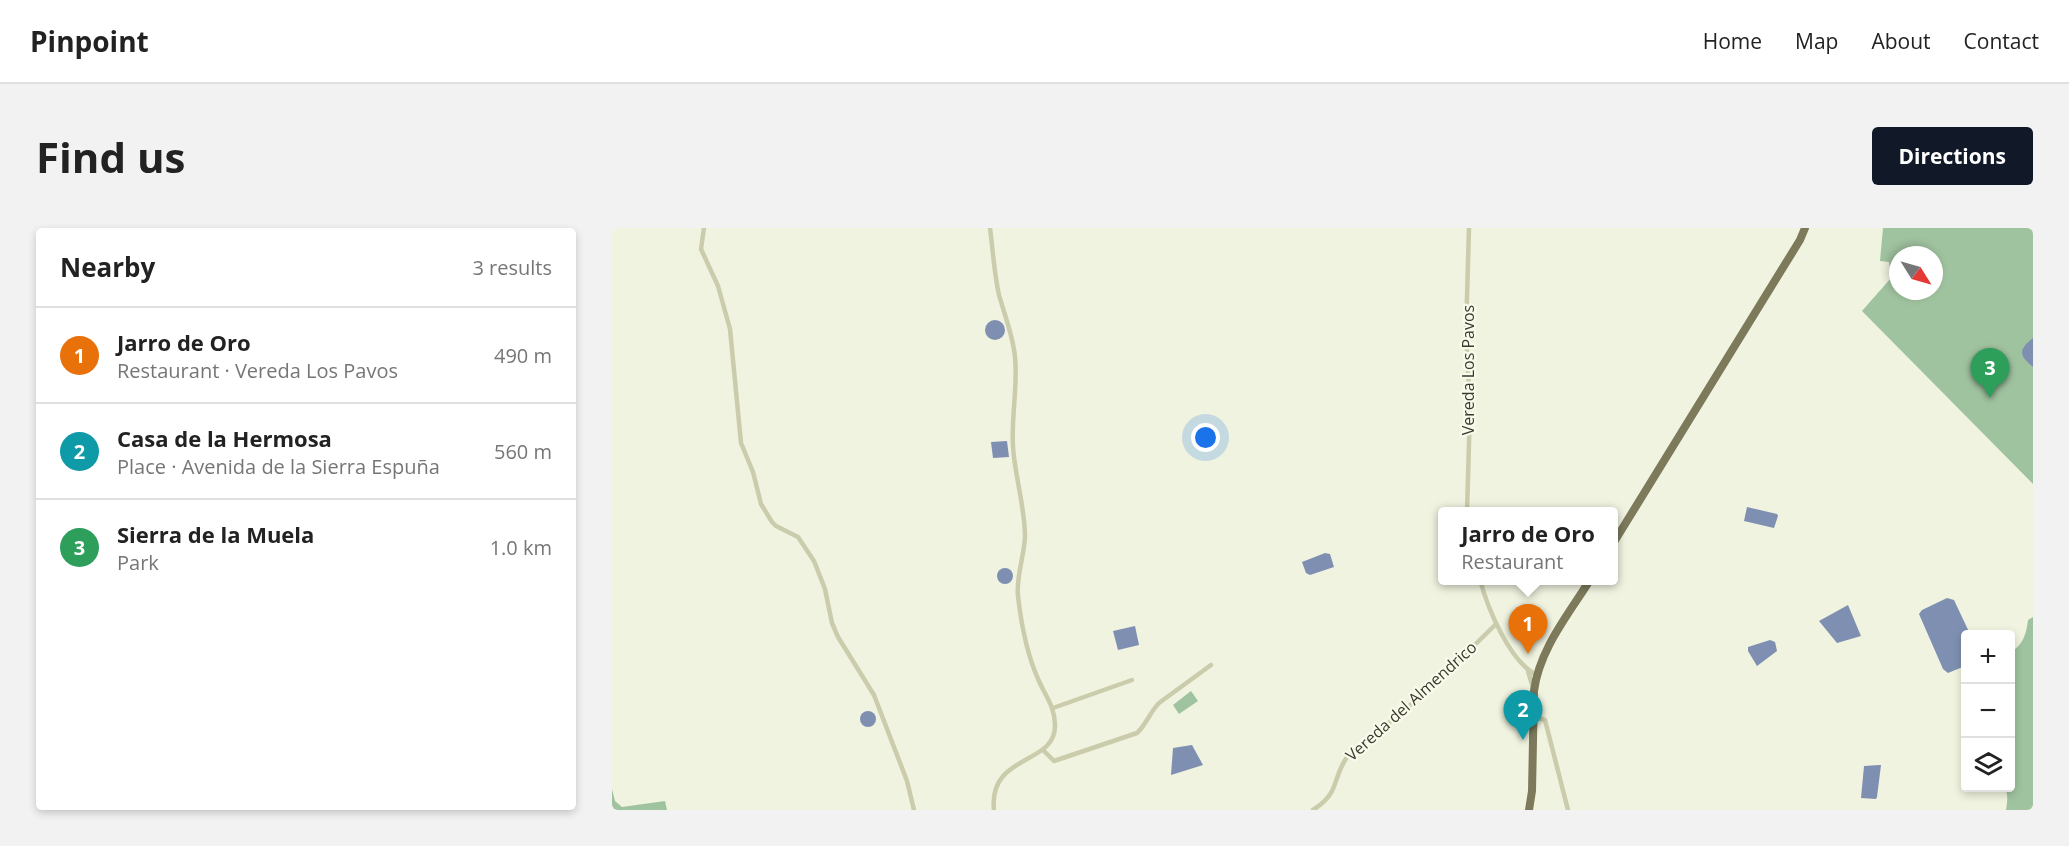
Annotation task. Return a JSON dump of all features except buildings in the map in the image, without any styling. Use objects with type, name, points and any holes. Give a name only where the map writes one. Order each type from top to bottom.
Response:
[{"type":"main road","points":[[1618,535],[1805,228]]},
{"type":"main road","points":[[1529,810],[1532,791],[1533,691],[1536,675],[1544,655],[1587,585]]},
{"type":"street","points":[[704,228],[701,244],[703,255],[718,286],[730,328],[741,443],[753,472],[761,504],[772,522],[780,529],[798,537],[814,561],[825,589],[838,637],[874,695],[907,782],[914,810]]},
{"type":"street","points":[[990,228],[996,281],[1015,357],[1013,451],[1025,537],[1018,595],[1033,665],[1053,708],[1054,733],[1052,741],[1043,750],[1021,761],[1003,775],[994,792],[994,810]]},
{"type":"street","name":"Vereda Los Pavos","points":[[1467,507],[1470,408],[1466,332],[1469,228]]},
{"type":"street","points":[[1482,585],[1496,624],[1528,671],[1533,691]]},
{"type":"street","name":"Vereda del Almendrico","points":[[1312,810],[1325,802],[1330,795],[1341,765],[1347,758],[1431,688],[1496,624]]},
{"type":"street","points":[[1043,750],[1050,758],[1058,760],[1137,733],[1159,703],[1211,665]]},
{"type":"street","points":[[1528,671],[1536,675]]},
{"type":"street","points":[[1053,708],[1132,680]]},
{"type":"street","points":[[1534,717],[1545,720],[1568,810]]},
{"type":"green space","points":[[1883,228],[2033,228],[2033,484],[1862,311],[1889,280],[1889,300],[1943,300],[1943,246],[1889,246],[1889,262],[1880,261]]},
{"type":"green space","points":[[2033,617],[2033,810],[2006,810],[2006,792],[2015,792],[2015,649],[2025,635],[2028,620]]},
{"type":"green space","points":[[1191,691],[1198,701],[1179,714],[1173,705]]},
{"type":"green space","points":[[612,789],[615,801],[622,807],[665,801],[667,810],[612,810]]},
{"type":"water","points":[[995,320],[1002,323],[1005,330],[1002,337],[995,340],[988,337],[985,330],[988,323]]},
{"type":"water","points":[[2033,338],[2033,367],[2022,352],[2025,345]]},
{"type":"water","points":[[1007,441],[1009,457],[993,458],[991,442]]},
{"type":"water","points":[[1747,507],[1777,514],[1774,528],[1744,521]]},
{"type":"water","points":[[1325,553],[1330,554],[1334,567],[1310,575],[1306,573],[1302,562]]},
{"type":"water","points":[[1005,568],[1011,570],[1013,576],[1011,582],[1005,584],[999,582],[997,576],[999,570]]},
{"type":"water","points":[[1947,598],[1954,600],[1968,630],[1961,630],[1961,668],[1948,673],[1943,669],[1919,614],[1922,610]]},
{"type":"water","points":[[1848,605],[1861,636],[1837,643],[1819,621]]},
{"type":"water","points":[[1135,626],[1139,645],[1118,650],[1113,631]]},
{"type":"water","points":[[1770,640],[1775,642],[1777,651],[1757,666],[1748,647]]},
{"type":"water","points":[[865,711],[871,711],[876,719],[874,725],[865,727],[860,722],[860,716]]},
{"type":"water","points":[[1192,745],[1203,765],[1171,775],[1173,748]]},
{"type":"water","points":[[1881,765],[1876,799],[1861,798],[1864,766]]},
{"type":"place","name":"Sierra de la Muela","points":[[1990,398]]},
{"type":"place","name":"Jarro de Oro","points":[[1528,654]]},
{"type":"place","name":"Casa de la Hermosa","points":[[1523,740]]}]
